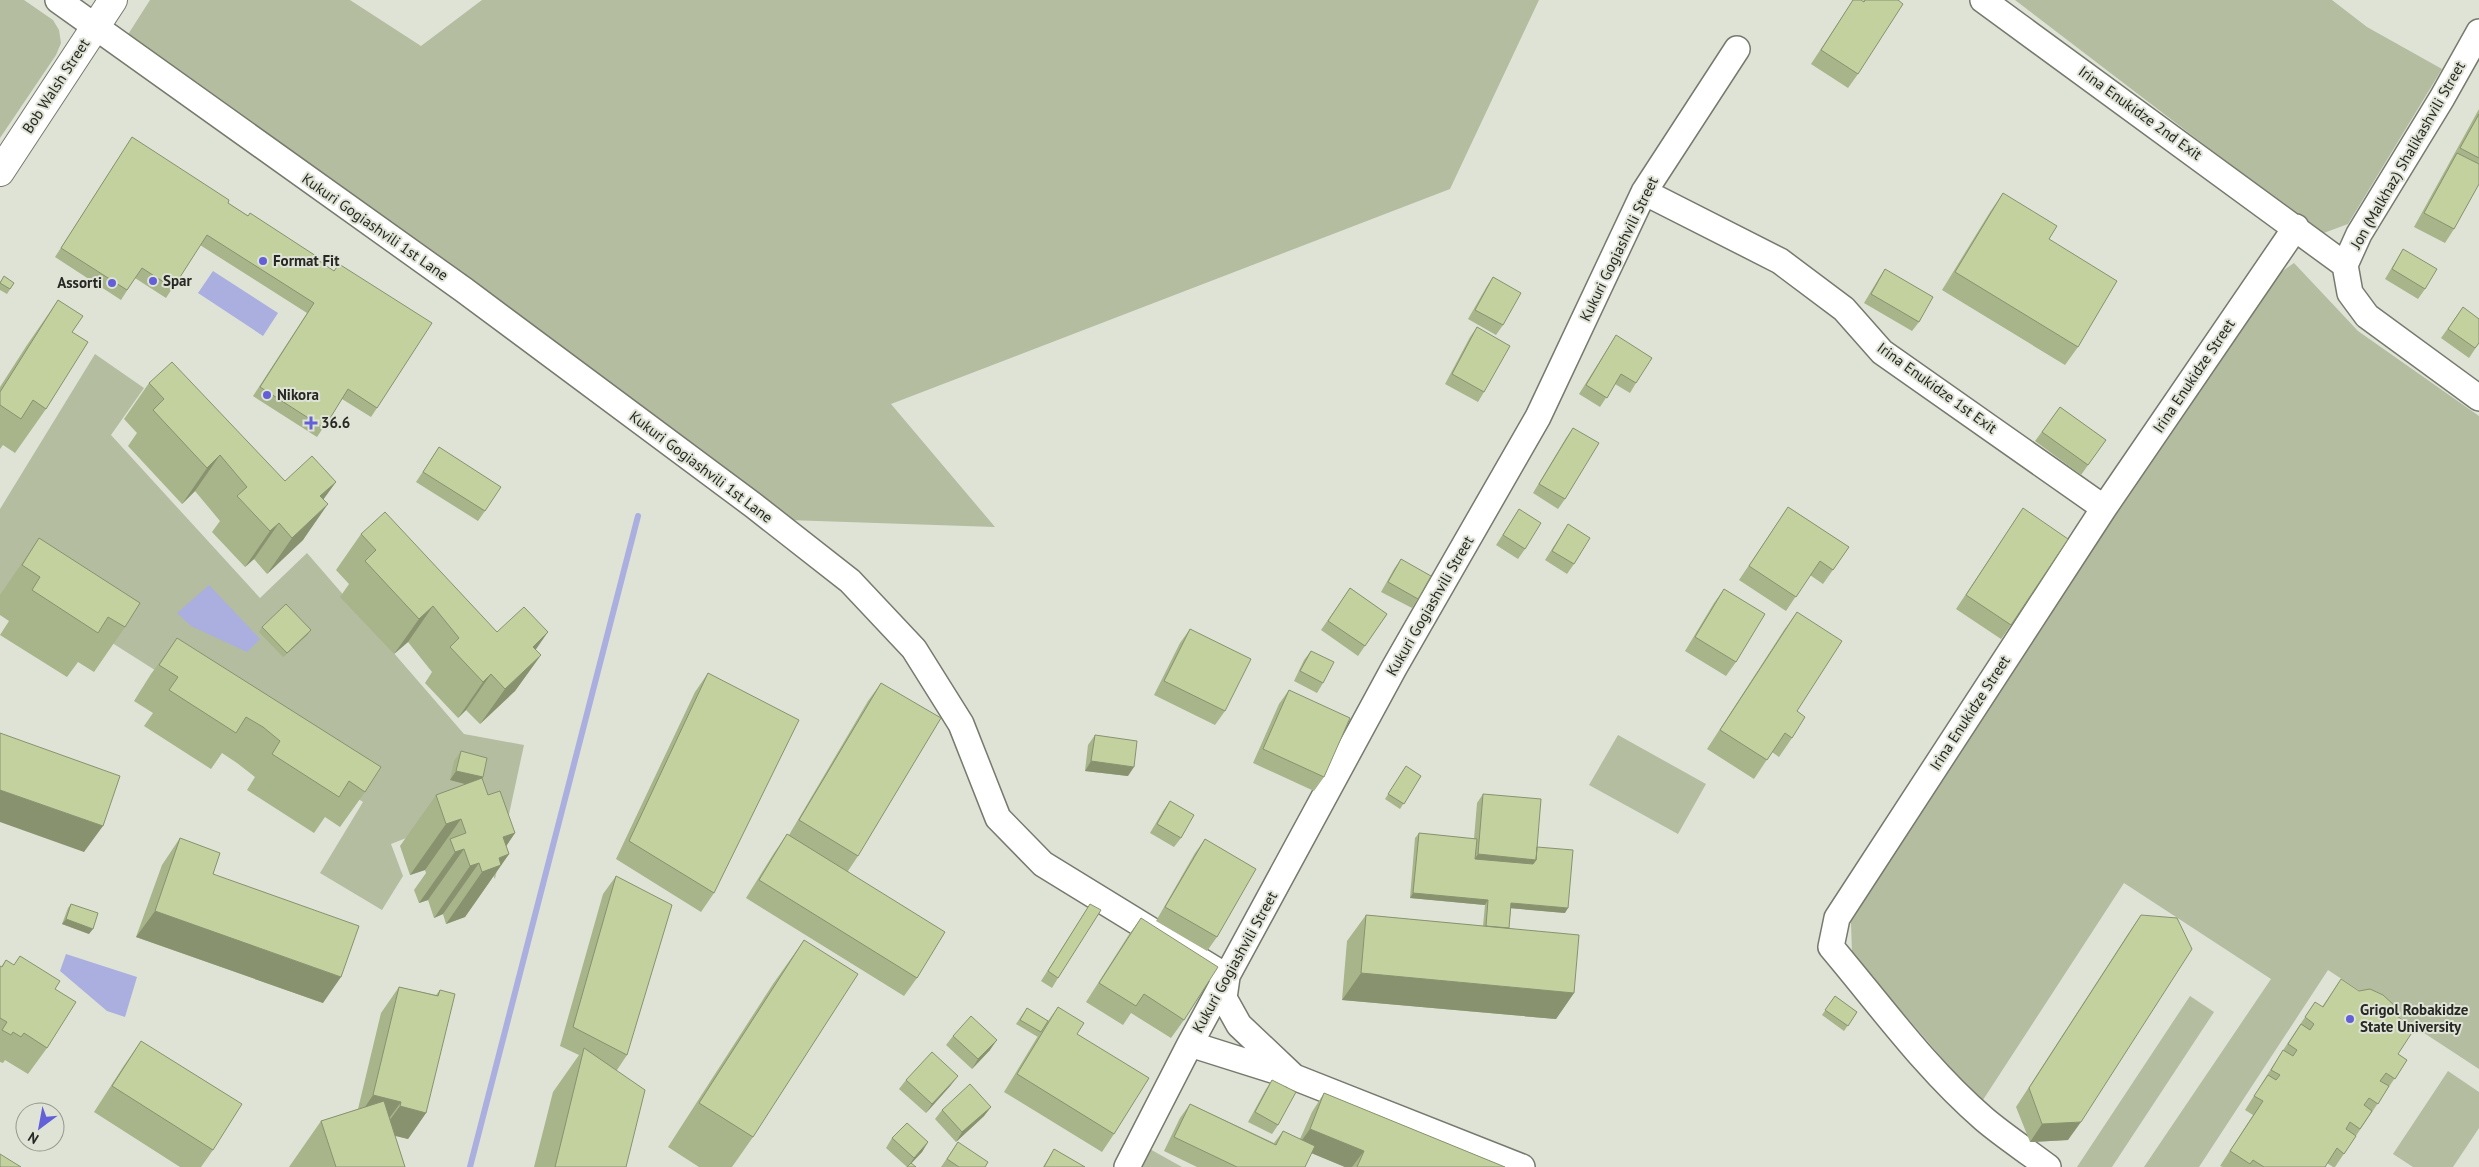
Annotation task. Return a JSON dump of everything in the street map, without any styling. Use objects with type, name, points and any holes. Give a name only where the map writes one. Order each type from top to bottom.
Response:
[{"type":"street","name":"Kukuri Gogiashvili 1st Lane","points":[[58,0],[464,290],[753,505],[850,581],[914,650],[961,724],[998,818],[1043,864],[1227,976]]},
{"type":"street","name":"Bob Walsh Street","points":[[0,172],[94,26],[113,0]]},
{"type":"street","name":"Irina Enukidze 2nd Exit","points":[[1983,0],[2296,227],[2345,265]]},
{"type":"street","name":"Jon (Malkhaz) Shalikashvili Street","points":[[2479,32],[2442,98],[2359,234],[2345,265],[2350,293],[2367,316],[2479,398]]},
{"type":"street","name":"Kukuri Gogiashvili Street","points":[[1127,1167],[1190,1044],[1394,668],[1538,417],[1644,192],[1737,49]]},
{"type":"street","name":"Irina Enukidze 1st Exit","points":[[1644,192],[1780,261],[1844,309],[1882,352],[2104,508]]},
{"type":"street","name":"Irina Enukidze Street","points":[[2048,1167],[1984,1119],[1953,1090],[1831,947],[1837,918],[2104,508],[2296,227]]},
{"type":"street","points":[[1227,976],[1224,998],[1238,1025],[1294,1077]]},
{"type":"street","points":[[1190,1044],[1294,1077],[1522,1167]]},
{"type":"green space","points":[[0,0],[24,0],[53,20],[59,30],[61,43],[56,55],[0,138]]},
{"type":"green space","points":[[150,0],[350,0],[421,46],[482,0],[1539,0],[1450,189],[891,404],[995,527],[788,520],[127,36]]},
{"type":"green space","points":[[2015,0],[2332,0],[2367,27],[2442,69],[2348,224],[2321,234]]},
{"type":"green space","points":[[2294,263],[2358,331],[2479,416],[2479,1069],[2328,970],[2199,1167],[2144,1167],[2271,979],[2124,883],[1981,1103],[1852,954],[1851,922],[2074,566],[2264,284]]},
{"type":"green space","points":[[95,354],[144,388],[111,435],[260,598],[307,553],[464,734],[524,745],[495,879],[470,835],[447,822],[391,844],[403,876],[382,910],[320,873],[363,802],[13,580],[0,601],[0,509]]},
{"type":"green space","points":[[1618,735],[1706,784],[1678,834],[1589,785]]},
{"type":"green space","points":[[2190,996],[2214,1012],[2112,1167],[2077,1167]]},
{"type":"green space","points":[[2448,1071],[2479,1092],[2479,1128],[2453,1167],[2413,1167],[2393,1154]]},
{"type":"green space","points":[[1148,1148],[1182,1167],[1139,1167]]},
{"type":"water","points":[[213,271],[278,313],[263,336],[198,293]]},
{"type":"water","points":[[209,585],[260,639],[247,652],[191,626],[177,613]]},
{"type":"water","points":[[66,954],[137,977],[125,1017],[107,1011],[60,971]]},
{"type":"building","points":[[1853,0],[1864,2],[1865,0],[1898,0],[1903,4],[1858,74],[1821,50]]},
{"type":"building","points":[[2479,114],[2479,158],[2460,148]]},
{"type":"building","points":[[132,137],[229,200],[228,203],[248,216],[250,213],[316,256],[315,258],[334,271],[339,264],[432,323],[377,408],[348,389],[324,428],[260,387],[314,303],[207,235],[173,288],[142,268],[127,290],[61,248]]},
{"type":"building","points":[[2457,153],[2479,164],[2479,184],[2454,229],[2424,213]]},
{"type":"building","points":[[2003,193],[2057,226],[2049,239],[2117,281],[2078,347],[1955,272]]},
{"type":"building","points":[[2403,249],[2437,269],[2425,289],[2392,269]]},
{"type":"building","points":[[1885,269],[1933,297],[1919,322],[1871,294]]},
{"type":"building","points":[[4,276],[14,283],[10,289],[0,283]]},
{"type":"building","points":[[1493,277],[1521,293],[1503,325],[1475,310]]},
{"type":"building","points":[[58,300],[83,316],[72,332],[88,342],[46,409],[33,400],[21,419],[0,405],[0,392]]},
{"type":"building","points":[[2463,307],[2479,319],[2479,343],[2475,348],[2448,329]]},
{"type":"building","points":[[1477,327],[1510,346],[1484,392],[1452,374]]},
{"type":"building","points":[[1616,335],[1652,358],[1636,383],[1621,374],[1607,398],[1586,385]]},
{"type":"building","points":[[172,362],[285,481],[312,456],[336,482],[320,496],[328,504],[292,538],[279,523],[270,531],[237,496],[247,487],[220,455],[207,468],[153,410],[164,399],[149,383]]},
{"type":"building","points":[[2060,407],[2106,440],[2088,465],[2042,432]]},
{"type":"building","points":[[1573,428],[1599,443],[1565,499],[1539,484]]},
{"type":"building","points":[[439,447],[501,487],[485,511],[423,472]]},
{"type":"building","points":[[1788,507],[1849,547],[1833,570],[1820,561],[1796,597],[1749,566]]},
{"type":"building","points":[[2023,508],[2068,539],[2011,625],[1966,595]]},
{"type":"building","points":[[1519,509],[1541,523],[1525,549],[1503,535]]},
{"type":"building","points":[[385,512],[497,632],[524,607],[548,632],[533,647],[541,655],[505,689],[491,674],[483,682],[450,647],[459,638],[433,606],[419,619],[365,561],[376,550],[361,534]]},
{"type":"building","points":[[1568,524],[1590,538],[1574,564],[1552,551]]},
{"type":"building","points":[[39,538],[140,603],[125,627],[108,617],[98,633],[32,590],[40,577],[22,565]]},
{"type":"building","points":[[1401,559],[1431,576],[1418,599],[1388,582]]},
{"type":"building","points":[[1350,588],[1387,614],[1365,646],[1328,621]]},
{"type":"building","points":[[1724,589],[1765,614],[1736,662],[1695,637]]},
{"type":"building","points":[[286,604],[311,630],[287,653],[262,627]]},
{"type":"building","points":[[1797,612],[1842,641],[1797,711],[1805,717],[1792,738],[1785,733],[1767,760],[1720,730]]},
{"type":"building","points":[[1190,629],[1251,659],[1225,711],[1164,681]]},
{"type":"building","points":[[177,638],[381,767],[365,792],[349,781],[339,797],[272,754],[280,741],[263,727],[246,717],[236,733],[169,690],[178,677],[159,665]]},
{"type":"building","points":[[1311,651],[1334,662],[1323,683],[1300,671]]},
{"type":"building","points":[[708,673],[799,720],[714,893],[629,841]]},
{"type":"building","points":[[881,683],[941,718],[858,856],[799,820]]},
{"type":"building","points":[[1289,690],[1350,718],[1324,777],[1263,749]]},
{"type":"building","points":[[0,733],[120,776],[103,826],[0,790]]},
{"type":"building","points":[[1095,735],[1137,741],[1134,767],[1091,761]]},
{"type":"building","points":[[461,751],[487,758],[483,777],[456,771]]},
{"type":"building","points":[[1406,766],[1421,776],[1404,804],[1388,794]]},
{"type":"building","points":[[482,778],[488,795],[500,791],[515,833],[503,837],[509,854],[499,858],[501,865],[482,872],[479,863],[470,866],[464,849],[455,852],[450,839],[466,833],[461,819],[446,824],[436,795]]},
{"type":"building","points":[[1483,794],[1541,799],[1536,860],[1478,854]]},
{"type":"building","points":[[1170,801],[1194,815],[1181,838],[1157,824]]},
{"type":"building","points":[[1419,833],[1477,839],[1475,859],[1533,864],[1536,860],[1537,847],[1573,850],[1568,908],[1511,903],[1509,928],[1486,926],[1488,900],[1413,893]]},
{"type":"building","points":[[787,834],[945,932],[917,978],[759,880]]},
{"type":"building","points":[[180,838],[220,853],[213,874],[359,926],[341,977],[155,911]]},
{"type":"building","points":[[1205,839],[1256,869],[1217,937],[1165,907]]},
{"type":"building","points":[[616,876],[672,905],[627,1055],[573,1027]]},
{"type":"building","points":[[71,904],[98,913],[93,929],[66,919]]},
{"type":"building","points":[[1090,904],[1101,910],[1058,978],[1048,971]]},
{"type":"building","points":[[1366,915],[1579,935],[1574,993],[1361,973]]},
{"type":"building","points":[[2141,915],[2177,918],[2192,949],[2081,1122],[2042,1124],[2029,1088]]},
{"type":"building","points":[[1141,918],[1218,967],[1184,1020],[1144,994],[1136,1006],[1099,983]]},
{"type":"building","points":[[804,940],[858,974],[753,1137],[699,1103]]},
{"type":"building","points":[[20,956],[60,981],[55,989],[76,1002],[47,1048],[24,1033],[21,1037],[13,1032],[11,1035],[2,1030],[7,1022],[0,1018],[0,966],[2,967],[6,960],[14,965]]},
{"type":"building","points":[[2341,979],[2359,991],[2370,989],[2383,995],[2395,1006],[2397,1016],[2415,1028],[2398,1054],[2407,1060],[2395,1079],[2386,1073],[2380,1081],[2389,1086],[2378,1104],[2369,1098],[2364,1105],[2372,1111],[2360,1129],[2350,1122],[2346,1129],[2356,1136],[2344,1154],[2337,1148],[2325,1167],[2264,1167],[2253,1160],[2250,1164],[2230,1151],[2263,1101],[2254,1096],[2268,1075],[2276,1080],[2280,1075],[2271,1070],[2283,1050],[2293,1056],[2297,1050],[2288,1044],[2301,1024],[2310,1030],[2314,1024],[2305,1017],[2315,1002],[2323,1007]]},
{"type":"building","points":[[399,987],[438,996],[440,990],[455,994],[426,1113],[400,1106],[401,1102],[373,1095]]},
{"type":"building","points":[[1835,996],[1857,1012],[1848,1026],[1825,1010]]},
{"type":"building","points":[[1058,1007],[1084,1023],[1077,1034],[1149,1078],[1114,1134],[1017,1074]]},
{"type":"building","points":[[1027,1008],[1048,1021],[1041,1032],[1020,1020]]},
{"type":"building","points":[[971,1016],[997,1040],[978,1059],[953,1036]]},
{"type":"building","points":[[141,1041],[242,1104],[213,1150],[112,1086]]},
{"type":"building","points":[[584,1048],[645,1090],[626,1167],[555,1167]]},
{"type":"building","points":[[932,1052],[958,1076],[932,1104],[906,1080]]},
{"type":"building","points":[[1272,1080],[1296,1092],[1278,1125],[1255,1112]]},
{"type":"building","points":[[970,1084],[991,1107],[962,1132],[942,1110]]},
{"type":"building","points":[[1324,1093],[1505,1167],[1357,1167],[1364,1151],[1310,1129]]},
{"type":"building","points":[[384,1101],[405,1167],[336,1167],[321,1121]]},
{"type":"building","points":[[1190,1104],[1276,1145],[1283,1131],[1315,1146],[1305,1167],[1237,1167],[1174,1137]]},
{"type":"building","points":[[907,1123],[928,1142],[914,1158],[892,1138]]},
{"type":"building","points":[[958,1142],[988,1162],[985,1167],[959,1167],[947,1159]]},
{"type":"building","points":[[1054,1149],[1085,1167],[1044,1167]]},
{"type":"building","points":[[0,1154],[21,1167],[0,1167]]},
{"type":"building","points":[[911,1163],[916,1167],[907,1167]]},
{"type":"waterway","points":[[470,1167],[638,516]]},
{"type":"place","name":"Format Fit","points":[[263,261]]},
{"type":"place","name":"Spar","points":[[153,281]]},
{"type":"place","name":"Assorti","points":[[112,283]]},
{"type":"place","name":"Nikora","points":[[267,395]]},
{"type":"place","name":"36.6","points":[[311,423]]},
{"type":"place","name":"Grigol Robakidze State University","points":[[2350,1019]]}]
